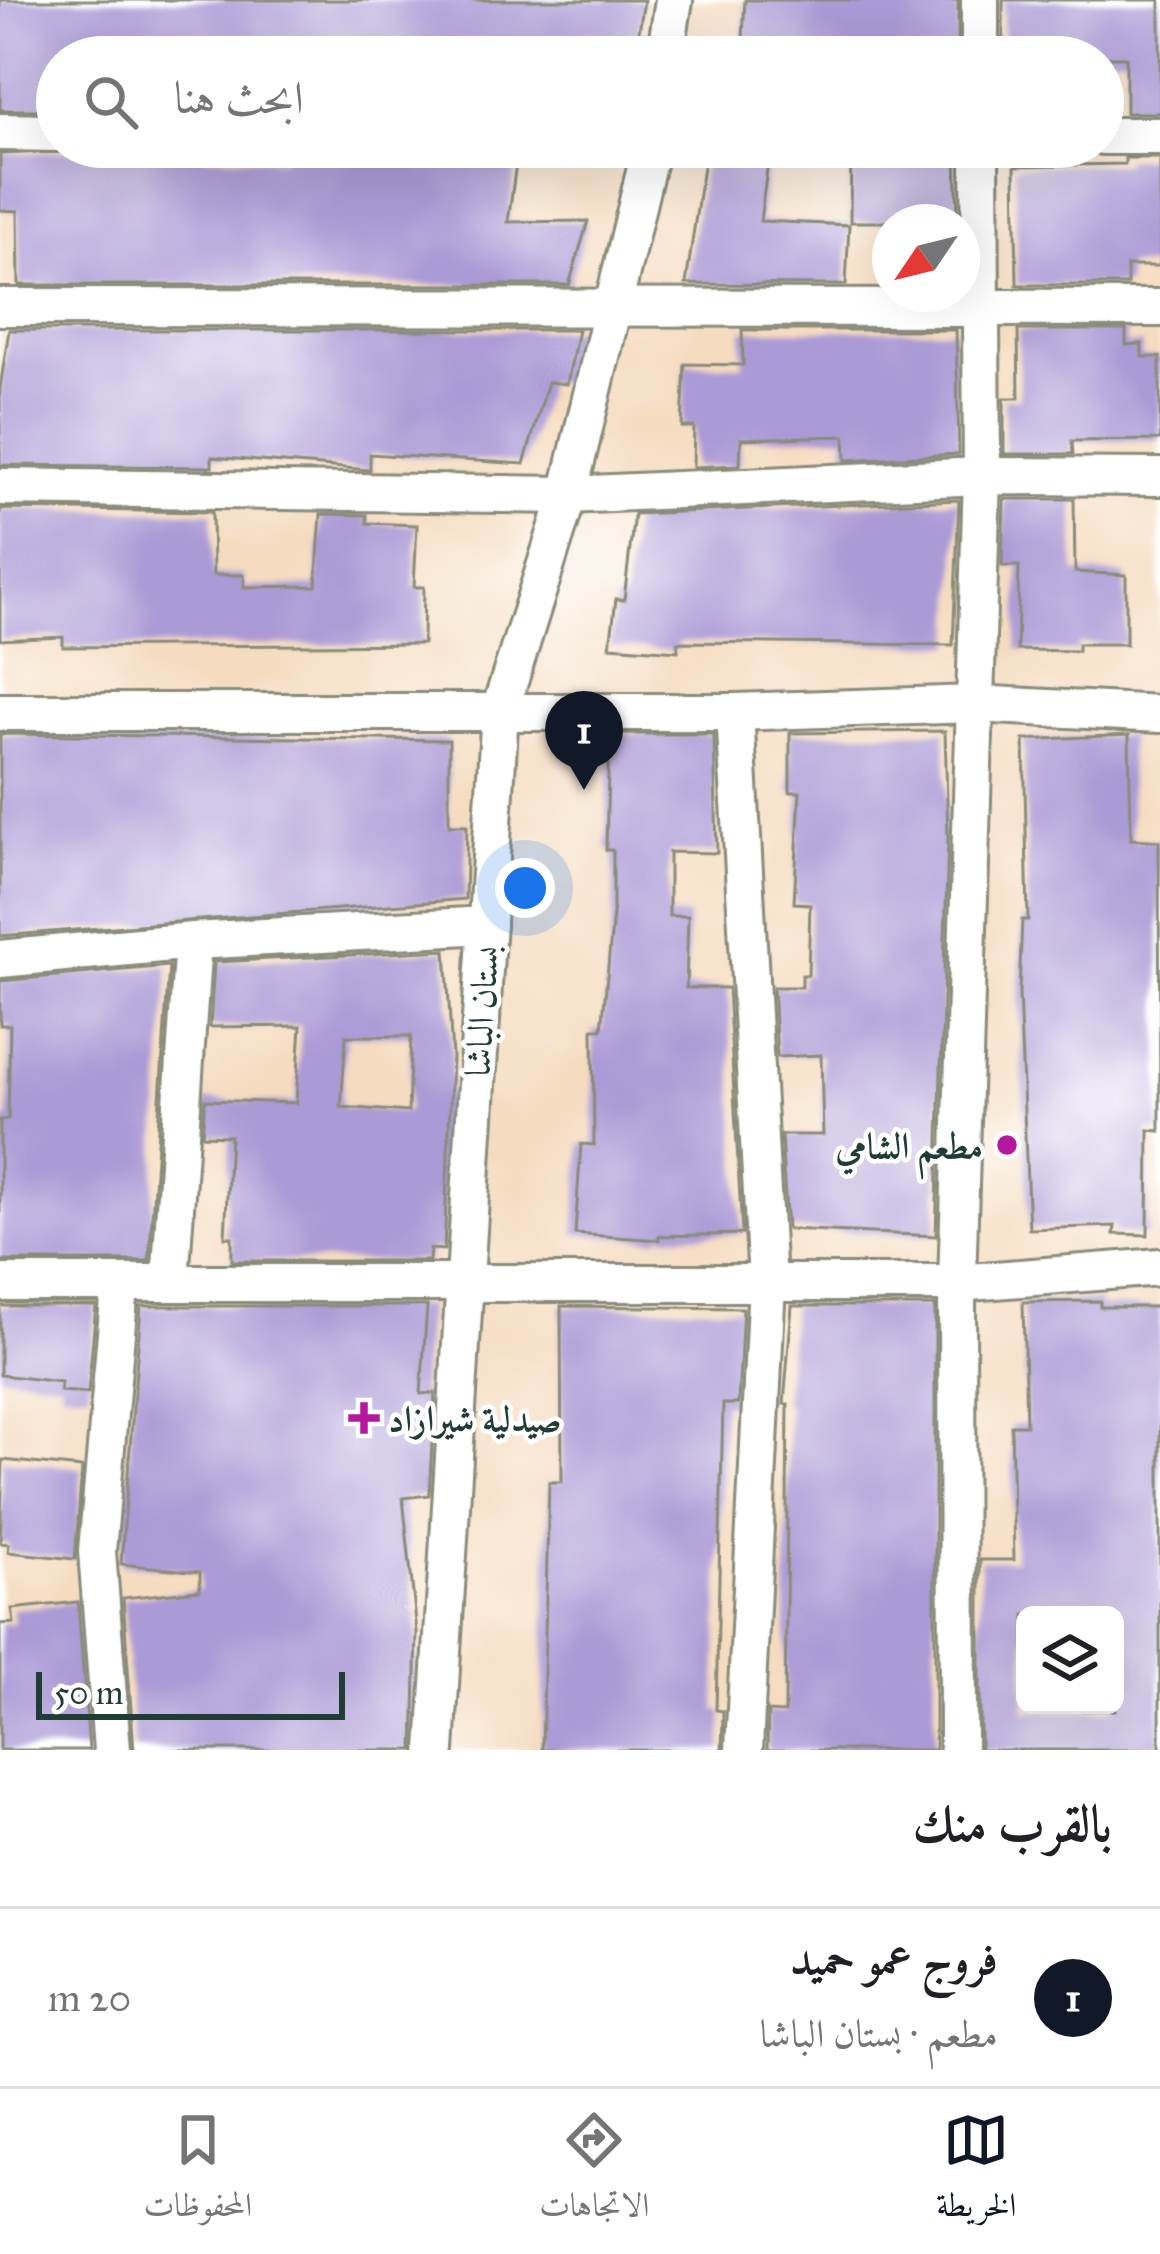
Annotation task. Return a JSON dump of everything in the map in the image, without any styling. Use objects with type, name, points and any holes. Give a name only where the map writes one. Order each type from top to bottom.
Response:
[{"type":"street","points":[[668,36],[674,0]]},
{"type":"street","points":[[980,0],[980,36]]},
{"type":"street","points":[[0,132],[36,133]]},
{"type":"street","points":[[1124,136],[1160,136]]},
{"type":"street","name":"بستان الباشا","points":[[436,1750],[500,710],[568,496],[646,168]]},
{"type":"street","points":[[958,1750],[957,1283],[982,476],[980,168]]},
{"type":"street","points":[[0,307],[1160,308]]},
{"type":"street","points":[[0,487],[568,496],[982,476],[1160,477]]},
{"type":"street","points":[[0,712],[735,712],[975,704],[1160,714]]},
{"type":"street","points":[[735,712],[767,1282],[744,1750]]},
{"type":"street","points":[[0,959],[194,941],[487,925]]},
{"type":"street","points":[[170,1282],[194,941]]},
{"type":"street","points":[[0,1283],[120,1287],[170,1282],[957,1283],[1160,1267]]},
{"type":"street","points":[[112,1750],[97,1551],[120,1287]]},
{"type":"building","points":[[0,0],[644,0],[638,36],[36,36],[36,110],[0,110]]},
{"type":"building","points":[[745,0],[958,0],[958,36],[743,36]]},
{"type":"building","points":[[1003,0],[1160,0],[1160,113],[1126,113],[1124,36],[1003,36]]},
{"type":"building","points":[[36,152],[36,168],[515,168],[508,222],[588,221],[569,285],[19,285],[18,211],[0,210],[0,154]]},
{"type":"building","points":[[1125,158],[1160,158],[1160,266],[1127,266],[1127,285],[1017,285],[1015,168],[1124,168]]},
{"type":"building","points":[[703,168],[767,168],[760,221],[849,225],[846,285],[686,284]]},
{"type":"building","points":[[851,168],[956,168],[957,204],[872,204],[872,222],[850,222]]},
{"type":"building","points":[[9,330],[578,330],[567,384],[548,382],[524,464],[370,454],[370,470],[212,457],[212,467],[0,465],[0,388]]},
{"type":"building","points":[[742,330],[956,330],[959,454],[846,460],[845,436],[741,439],[740,465],[693,467],[694,427],[682,427],[685,364],[743,365]]},
{"type":"building","points":[[1018,330],[1126,330],[1126,345],[1142,344],[1142,357],[1160,357],[1160,440],[1072,441],[1073,454],[1004,454],[1004,398],[1019,398]]},
{"type":"building","points":[[1004,499],[1074,499],[1075,572],[1126,575],[1126,644],[1078,644],[1078,651],[1017,650],[1019,566],[1002,566]]},
{"type":"building","points":[[959,500],[953,645],[678,642],[678,651],[610,646],[616,599],[624,600],[634,514]]},
{"type":"building","points":[[0,509],[212,512],[213,575],[244,575],[244,587],[316,586],[321,514],[367,515],[367,523],[417,525],[414,587],[424,587],[423,644],[63,647],[63,637],[0,640]]},
{"type":"building","points":[[945,731],[948,839],[936,1236],[787,1229],[781,1135],[823,1135],[821,1055],[777,1057],[773,987],[802,987],[802,975],[808,975],[810,904],[794,903],[800,792],[790,792],[790,733]]},
{"type":"building","points":[[0,734],[449,740],[449,825],[467,825],[465,899],[0,936]]},
{"type":"building","points":[[609,734],[714,734],[717,853],[669,852],[669,916],[688,916],[686,988],[728,988],[742,1234],[659,1236],[659,1240],[575,1234],[581,1144],[594,1145],[593,1029],[602,1029],[613,914],[613,850],[606,850]]},
{"type":"building","points":[[1129,735],[1131,839],[1159,841],[1160,1131],[1149,1130],[1148,1235],[1114,1234],[1115,1226],[1029,1229],[1019,993],[1022,920],[1028,920],[1024,740]]},
{"type":"building","points":[[446,950],[452,1057],[444,1250],[430,1249],[429,1261],[232,1261],[232,1237],[225,1237],[230,1136],[202,1135],[205,1100],[296,1103],[301,1026],[210,1027],[214,962]],"holes":[[[346,1036],[411,1036],[408,1112],[341,1107]]]},
{"type":"building","points":[[169,966],[149,1261],[0,1261],[0,1120],[8,1119],[10,1025],[0,1025],[0,981]]},
{"type":"building","points":[[1100,1301],[1100,1307],[1160,1307],[1160,1750],[980,1750],[980,1560],[1014,1560],[1011,1425],[1026,1425],[1023,1302]]},
{"type":"building","points":[[0,1306],[96,1306],[88,1393],[60,1391],[61,1382],[0,1375]]},
{"type":"building","points":[[141,1306],[427,1306],[421,1394],[435,1393],[429,1495],[403,1498],[417,1632],[414,1750],[134,1750],[123,1598],[200,1590],[200,1572],[121,1564]]},
{"type":"building","points":[[561,1306],[743,1308],[738,1404],[723,1404],[716,1710],[723,1711],[722,1750],[542,1750],[549,1482],[562,1482]]},
{"type":"building","points":[[792,1306],[935,1306],[935,1750],[767,1750],[768,1712],[785,1713],[788,1404],[784,1404]]},
{"type":"building","points":[[3,1460],[82,1468],[75,1559],[8,1552],[9,1544],[0,1543]]},
{"type":"building","points":[[78,1602],[89,1750],[0,1750],[0,1624],[14,1623],[12,1609]]},
{"type":"place","name":"فروج عمو حميد","points":[[584,790]]},
{"type":"place","name":"مطعم الشامي","points":[[1007,1145]]},
{"type":"place","name":"صيدلية شيرازاد","points":[[364,1418]]}]
